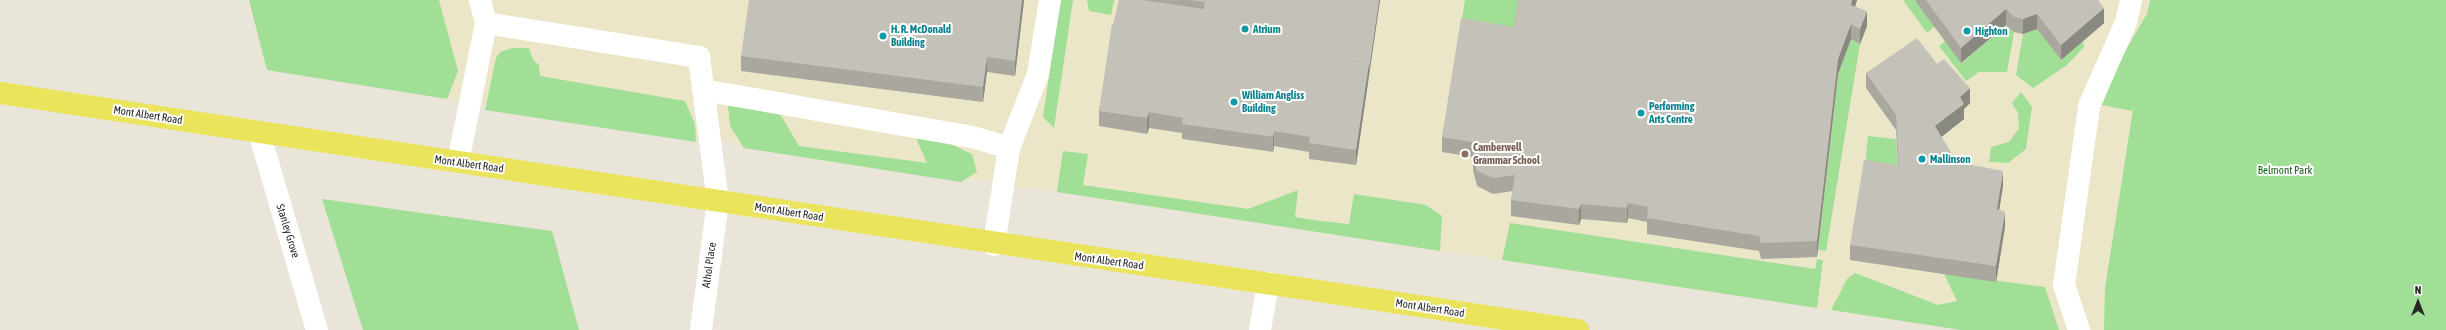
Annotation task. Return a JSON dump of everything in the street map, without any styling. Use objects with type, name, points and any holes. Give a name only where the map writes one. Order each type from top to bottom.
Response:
[{"type":"main road","name":"Mont Albert Road","points":[[0,93],[304,140],[718,201],[994,245],[1268,283],[1578,330]]},
{"type":"street","points":[[458,162],[486,23],[480,0]]},
{"type":"street","points":[[994,245],[1009,148],[1038,74],[1050,0]]},
{"type":"street","points":[[2079,330],[2064,285],[2089,106],[2126,22],[2130,0]]},
{"type":"street","name":"Athol Place","points":[[486,23],[699,57],[718,201],[701,330]]},
{"type":"street","points":[[704,90],[973,137],[1009,148]]},
{"type":"street","name":"Stanley Grove","points":[[259,132],[317,330]]},
{"type":"street","points":[[1260,330],[1268,283]]},
{"type":"shaded area","name":"Camberwell Grammar School","points":[[439,0],[2150,0],[2105,288],[2104,330],[1961,330],[447,99],[458,71]]},
{"type":"green space","points":[[249,0],[439,0],[458,71],[447,99],[267,70]]},
{"type":"green space","points":[[1060,0],[1073,0],[1054,128],[1043,117]]},
{"type":"green space","points":[[1087,0],[1114,0],[1111,15],[1089,11]]},
{"type":"green space","points":[[1465,0],[1520,0],[1516,28],[1462,19]]},
{"type":"green space","points":[[1903,0],[1918,0],[1934,27],[1927,33]]},
{"type":"green space","name":"Belmont Park","points":[[2150,0],[2446,0],[2446,330],[2104,330],[2105,288],[2134,103],[2132,111],[2102,105],[2118,63],[2147,14]]},
{"type":"green space","points":[[2006,25],[2014,32],[2007,72],[1979,72],[1966,81],[1939,46],[1945,41],[1962,63]]},
{"type":"green space","points":[[2037,29],[2061,60],[2083,41],[2084,47],[2067,65],[2033,88],[2016,75],[2023,34]]},
{"type":"green space","points":[[1851,39],[1860,44],[1826,251],[1818,250],[1838,74]]},
{"type":"green space","points":[[512,48],[529,48],[533,60],[539,65],[540,76],[685,101],[695,124],[696,142],[485,110],[496,58],[500,52]]},
{"type":"green space","points":[[2021,92],[2032,107],[2026,149],[2008,163],[1989,162],[1991,147],[2009,142],[2019,128],[2018,113],[2012,103]]},
{"type":"green space","points":[[728,106],[779,112],[799,146],[927,163],[915,136],[946,142],[972,154],[977,172],[961,182],[744,148],[730,126]]},
{"type":"green space","points":[[1868,136],[1896,139],[1899,180],[1864,176]]},
{"type":"green space","points":[[1063,151],[1088,154],[1083,185],[1248,209],[1298,190],[1295,217],[1312,220],[1349,224],[1354,194],[1426,205],[1442,216],[1440,251],[1057,192]]},
{"type":"green space","points":[[322,199],[552,231],[579,330],[363,330]]},
{"type":"green space","points":[[1510,223],[1815,269],[1817,259],[1823,260],[1817,308],[1502,260]]},
{"type":"green space","points":[[1855,273],[1938,305],[1957,301],[1944,274],[2045,287],[2059,330],[1961,330],[1831,310],[1847,279]]},
{"type":"building","name":"H. R. McDonald Building","points":[[749,0],[1022,0],[1015,61],[987,57],[983,87],[741,56]]},
{"type":"building","name":"Atrium","points":[[1119,0],[1142,0],[1204,9],[1205,0],[1379,0],[1369,70],[1369,63],[1113,25]]},
{"type":"building","points":[[1190,0],[1204,0],[1204,2]]},
{"type":"building","name":"Performing Arts Centre","points":[[1518,0],[1852,0],[1851,5],[1867,11],[1860,29],[1851,24],[1838,59],[1817,241],[1761,243],[1759,236],[1647,218],[1648,207],[1628,203],[1627,208],[1581,204],[1579,209],[1511,200],[1515,175],[1493,178],[1477,171],[1473,155],[1477,143],[1442,137],[1461,18],[1514,27]]},
{"type":"building","name":"Highton","points":[[1926,0],[2098,0],[2104,8],[2061,45],[2037,14],[2023,19],[2014,17],[2006,9],[1961,48]]},
{"type":"building","name":"William Angliss Building","points":[[1112,24],[1369,63],[1356,150],[1309,143],[1310,137],[1274,131],[1273,137],[1182,124],[1183,118],[1149,112],[1147,118],[1099,111]]},
{"type":"building","name":"Mallinson","points":[[1917,38],[1937,64],[1944,59],[1970,88],[1960,97],[1964,104],[1935,126],[1957,162],[2003,171],[1997,209],[2005,212],[1996,266],[1850,245],[1864,160],[1899,165],[1896,115],[1866,73]]},
{"type":"place","name":"Atrium","points":[[1245,29]]},
{"type":"place","name":"Highton","points":[[1967,31]]},
{"type":"place","name":"H. R. McDonald Building","points":[[883,36]]},
{"type":"place","name":"William Angliss Building","points":[[1234,102]]},
{"type":"place","name":"Performing Arts Centre","points":[[1641,113]]},
{"type":"place","name":"Camberwell Grammar School","points":[[1465,154]]},
{"type":"place","name":"Mallinson","points":[[1922,159]]}]
